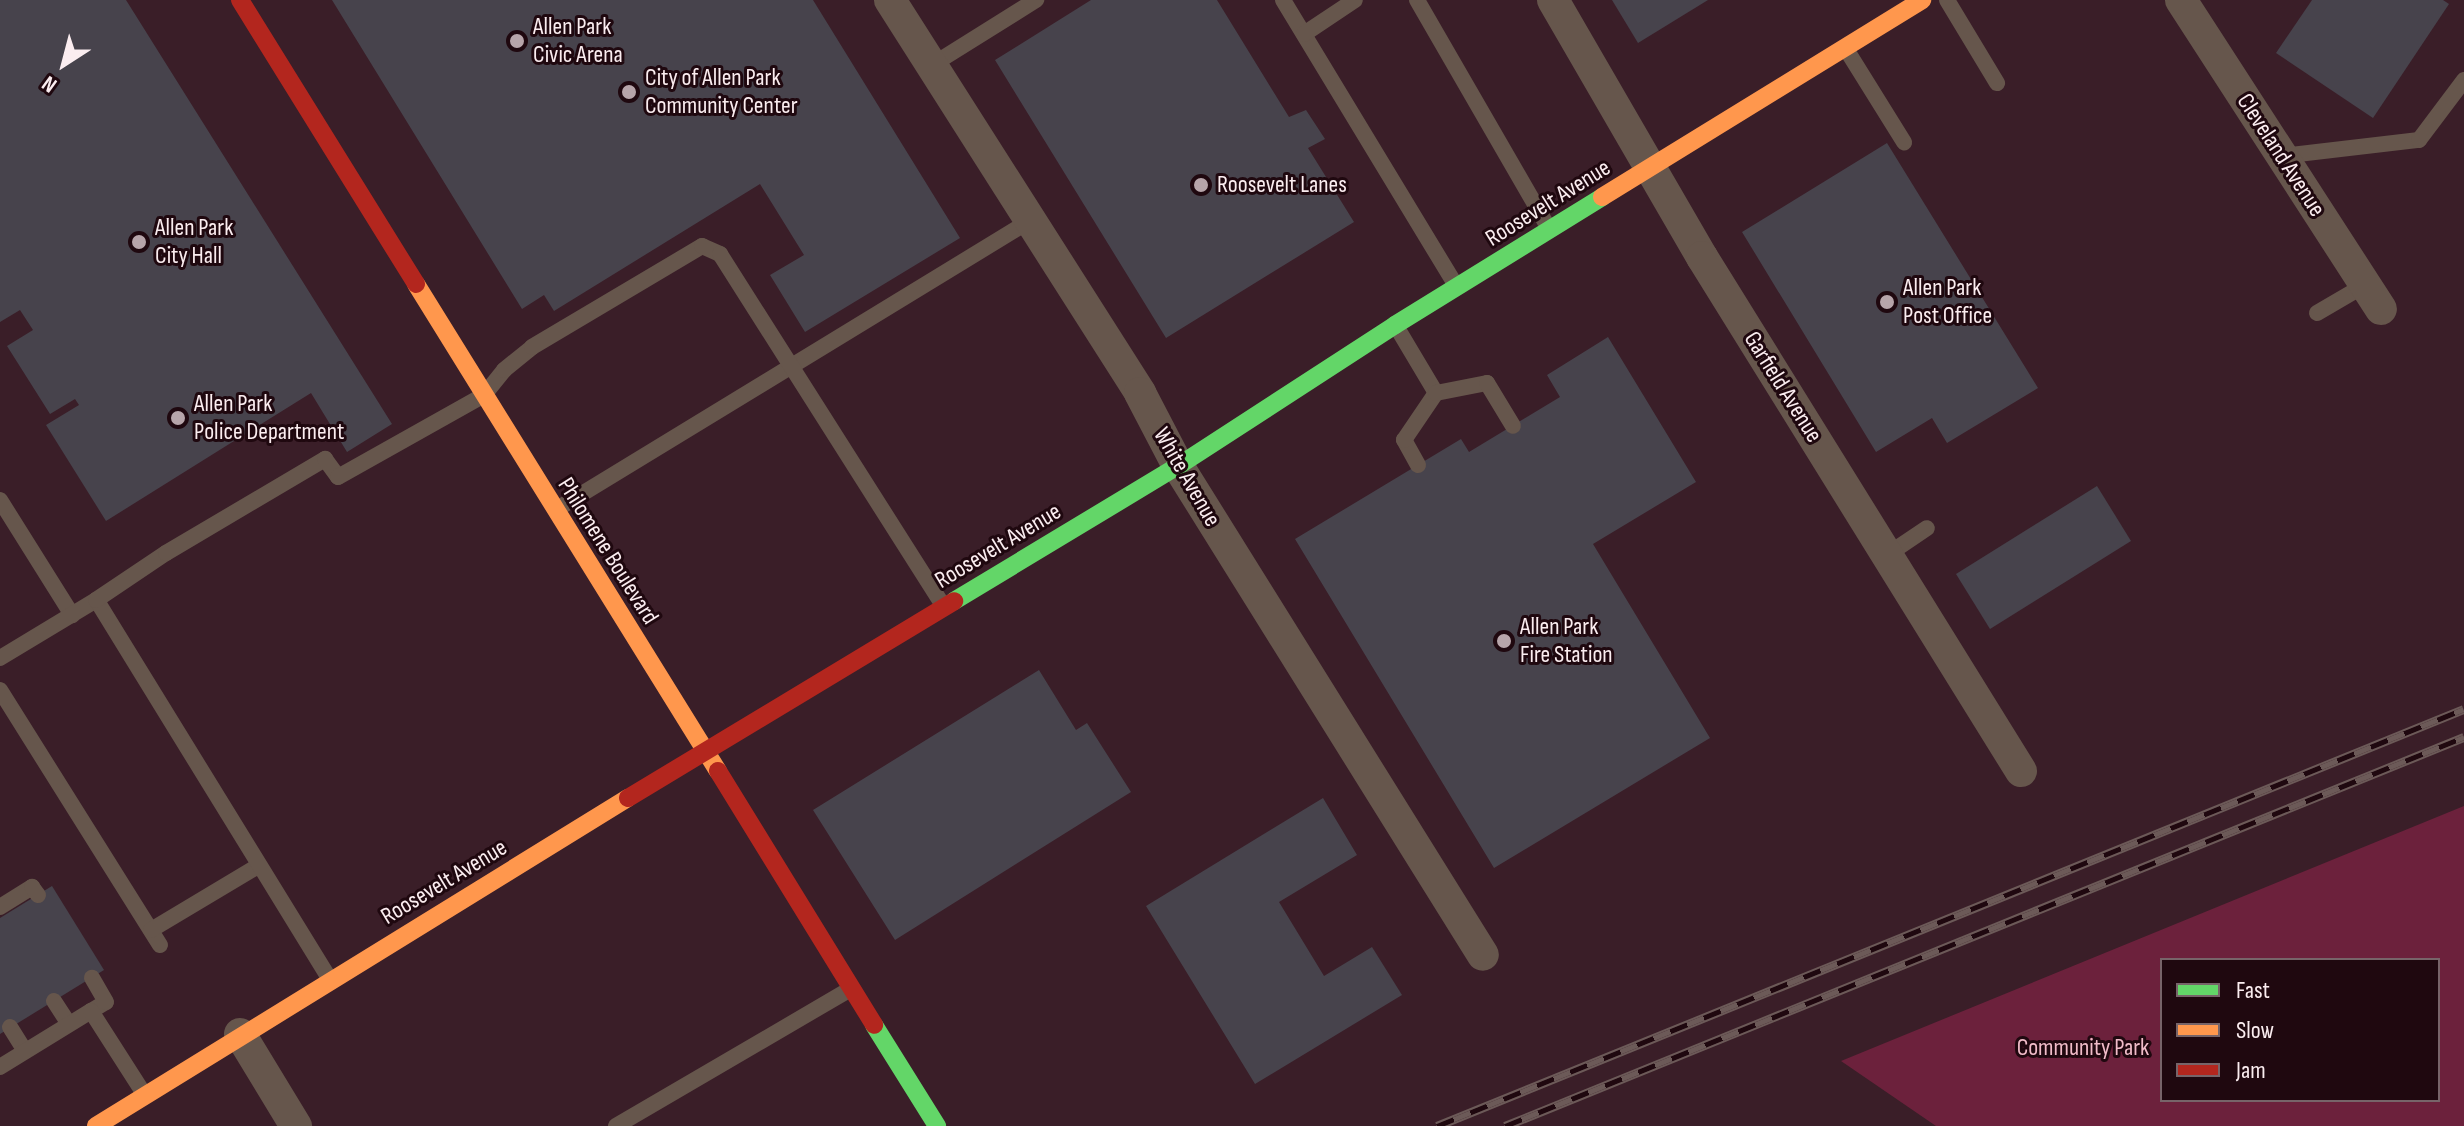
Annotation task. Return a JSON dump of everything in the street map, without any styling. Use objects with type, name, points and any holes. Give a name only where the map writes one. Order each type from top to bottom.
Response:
[{"type":"main road","name":"Philomene Boulevard","points":[[240,0],[937,1126]]},
{"type":"main road","name":"Roosevelt Avenue","points":[[96,1126],[240,1034],[1178,466],[1395,325],[1922,0]]},
{"type":"street","name":"White Avenue","points":[[890,0],[1140,393],[1178,466],[1483,955]]},
{"type":"street","name":"Garfield Avenue","points":[[1553,0],[1651,167],[2021,771]]},
{"type":"street","name":"Cleveland Avenue","points":[[2181,0],[2373,297]]},
{"type":"street","points":[[240,1034],[296,1126]]},
{"type":"lane","points":[[932,65],[1036,0]]},
{"type":"lane","points":[[1283,0],[1457,287]]},
{"type":"lane","points":[[1304,34],[1355,0]]},
{"type":"lane","points":[[1417,0],[1550,230]]},
{"type":"lane","points":[[1947,0],[1997,83]]},
{"type":"lane","points":[[1845,47],[1904,142]]},
{"type":"lane","points":[[2282,156],[2419,140],[2464,80]]},
{"type":"lane","points":[[555,510],[1031,220]]},
{"type":"lane","points":[[0,658],[166,553],[325,459],[338,477],[484,395],[504,370],[532,347],[702,246],[720,254],[794,365],[943,607]]},
{"type":"lane","points":[[2317,313],[2373,297]]},
{"type":"lane","points":[[1395,325],[1436,393]]},
{"type":"lane","points":[[1418,465],[1404,440],[1436,393],[1487,383],[1513,426]]},
{"type":"lane","points":[[0,500],[72,615]]},
{"type":"lane","points":[[1887,555],[1927,528]]},
{"type":"lane","points":[[96,600],[330,980]]},
{"type":"lane","points":[[0,690],[160,945]]},
{"type":"lane","points":[[151,930],[258,866]]},
{"type":"lane","points":[[1,912],[32,887],[38,895]]},
{"type":"lane","points":[[0,1067],[106,1002],[92,978]]},
{"type":"lane","points":[[616,1126],[851,988]]},
{"type":"lane","points":[[54,1001],[69,1024]]},
{"type":"lane","points":[[91,1011],[145,1095]]},
{"type":"lane","points":[[10,1027],[25,1051]]},
{"type":"green space","name":"Community Park","points":[[2464,806],[2464,1126],[1936,1126],[1841,1061]]},
{"type":"building","name":"Allen Park City Hall","points":[[0,0],[126,0],[392,424],[347,452],[311,393],[106,521],[46,425],[79,405],[75,399],[50,414],[7,346],[33,330],[20,310],[0,322]]},
{"type":"building","name":"City of Allen Park Community Center","points":[[332,0],[813,0],[960,238],[805,332],[770,275],[804,255],[760,184],[554,311],[544,295],[522,309]]},
{"type":"building","name":"Roosevelt Lanes","points":[[1091,0],[1217,0],[1289,117],[1306,110],[1325,139],[1308,148],[1354,222],[1166,338],[995,60]]},
{"type":"building","points":[[1612,0],[1708,0],[1638,43]]},
{"type":"building","points":[[2312,0],[2443,0],[2449,4],[2373,118],[2276,53]]},
{"type":"building","points":[[1887,143],[2038,388],[1947,443],[1932,418],[1876,452],[1742,232]]},
{"type":"building","name":"Allen Park Fire Station","points":[[1608,337],[1696,482],[1593,544],[1710,738],[1494,868],[1295,539],[1461,439],[1469,452],[1560,397],[1547,375]]},
{"type":"building","points":[[2097,486],[2131,541],[1990,629],[1956,574]]},
{"type":"building","points":[[1039,670],[1076,730],[1087,723],[1131,792],[895,940],[813,810]]},
{"type":"building","points":[[1323,798],[1357,855],[1279,902],[1324,976],[1372,947],[1402,995],[1255,1084],[1146,906]]},
{"type":"building","points":[[52,886],[104,970],[0,1034],[0,918]]},
{"type":"railway","points":[[1437,1126],[2464,709]]},
{"type":"railway","points":[[1505,1126],[2464,737]]},
{"type":"traffic: fast","points":[[954,601],[1178,466],[1395,325],[1602,197]]},
{"type":"traffic: fast","points":[[874,1025],[937,1126]]},
{"type":"traffic: slow","points":[[1602,197],[1922,0]]},
{"type":"traffic: slow","points":[[416,284],[718,771]]},
{"type":"traffic: slow","points":[[96,1126],[628,798]]},
{"type":"traffic: jam","points":[[240,0],[416,284]]},
{"type":"traffic: jam","points":[[628,798],[954,601]]},
{"type":"traffic: jam","points":[[718,771],[874,1025]]},
{"type":"place","name":"Allen Park Civic Arena","points":[[517,41]]},
{"type":"place","name":"City of Allen Park Community Center","points":[[629,92]]},
{"type":"place","name":"Roosevelt Lanes","points":[[1201,185]]},
{"type":"place","name":"Allen Park City Hall","points":[[139,242]]},
{"type":"place","name":"Allen Park Post Office","points":[[1887,302]]},
{"type":"place","name":"Allen Park Police Department","points":[[178,418]]},
{"type":"place","name":"Allen Park Fire Station","points":[[1504,641]]}]
